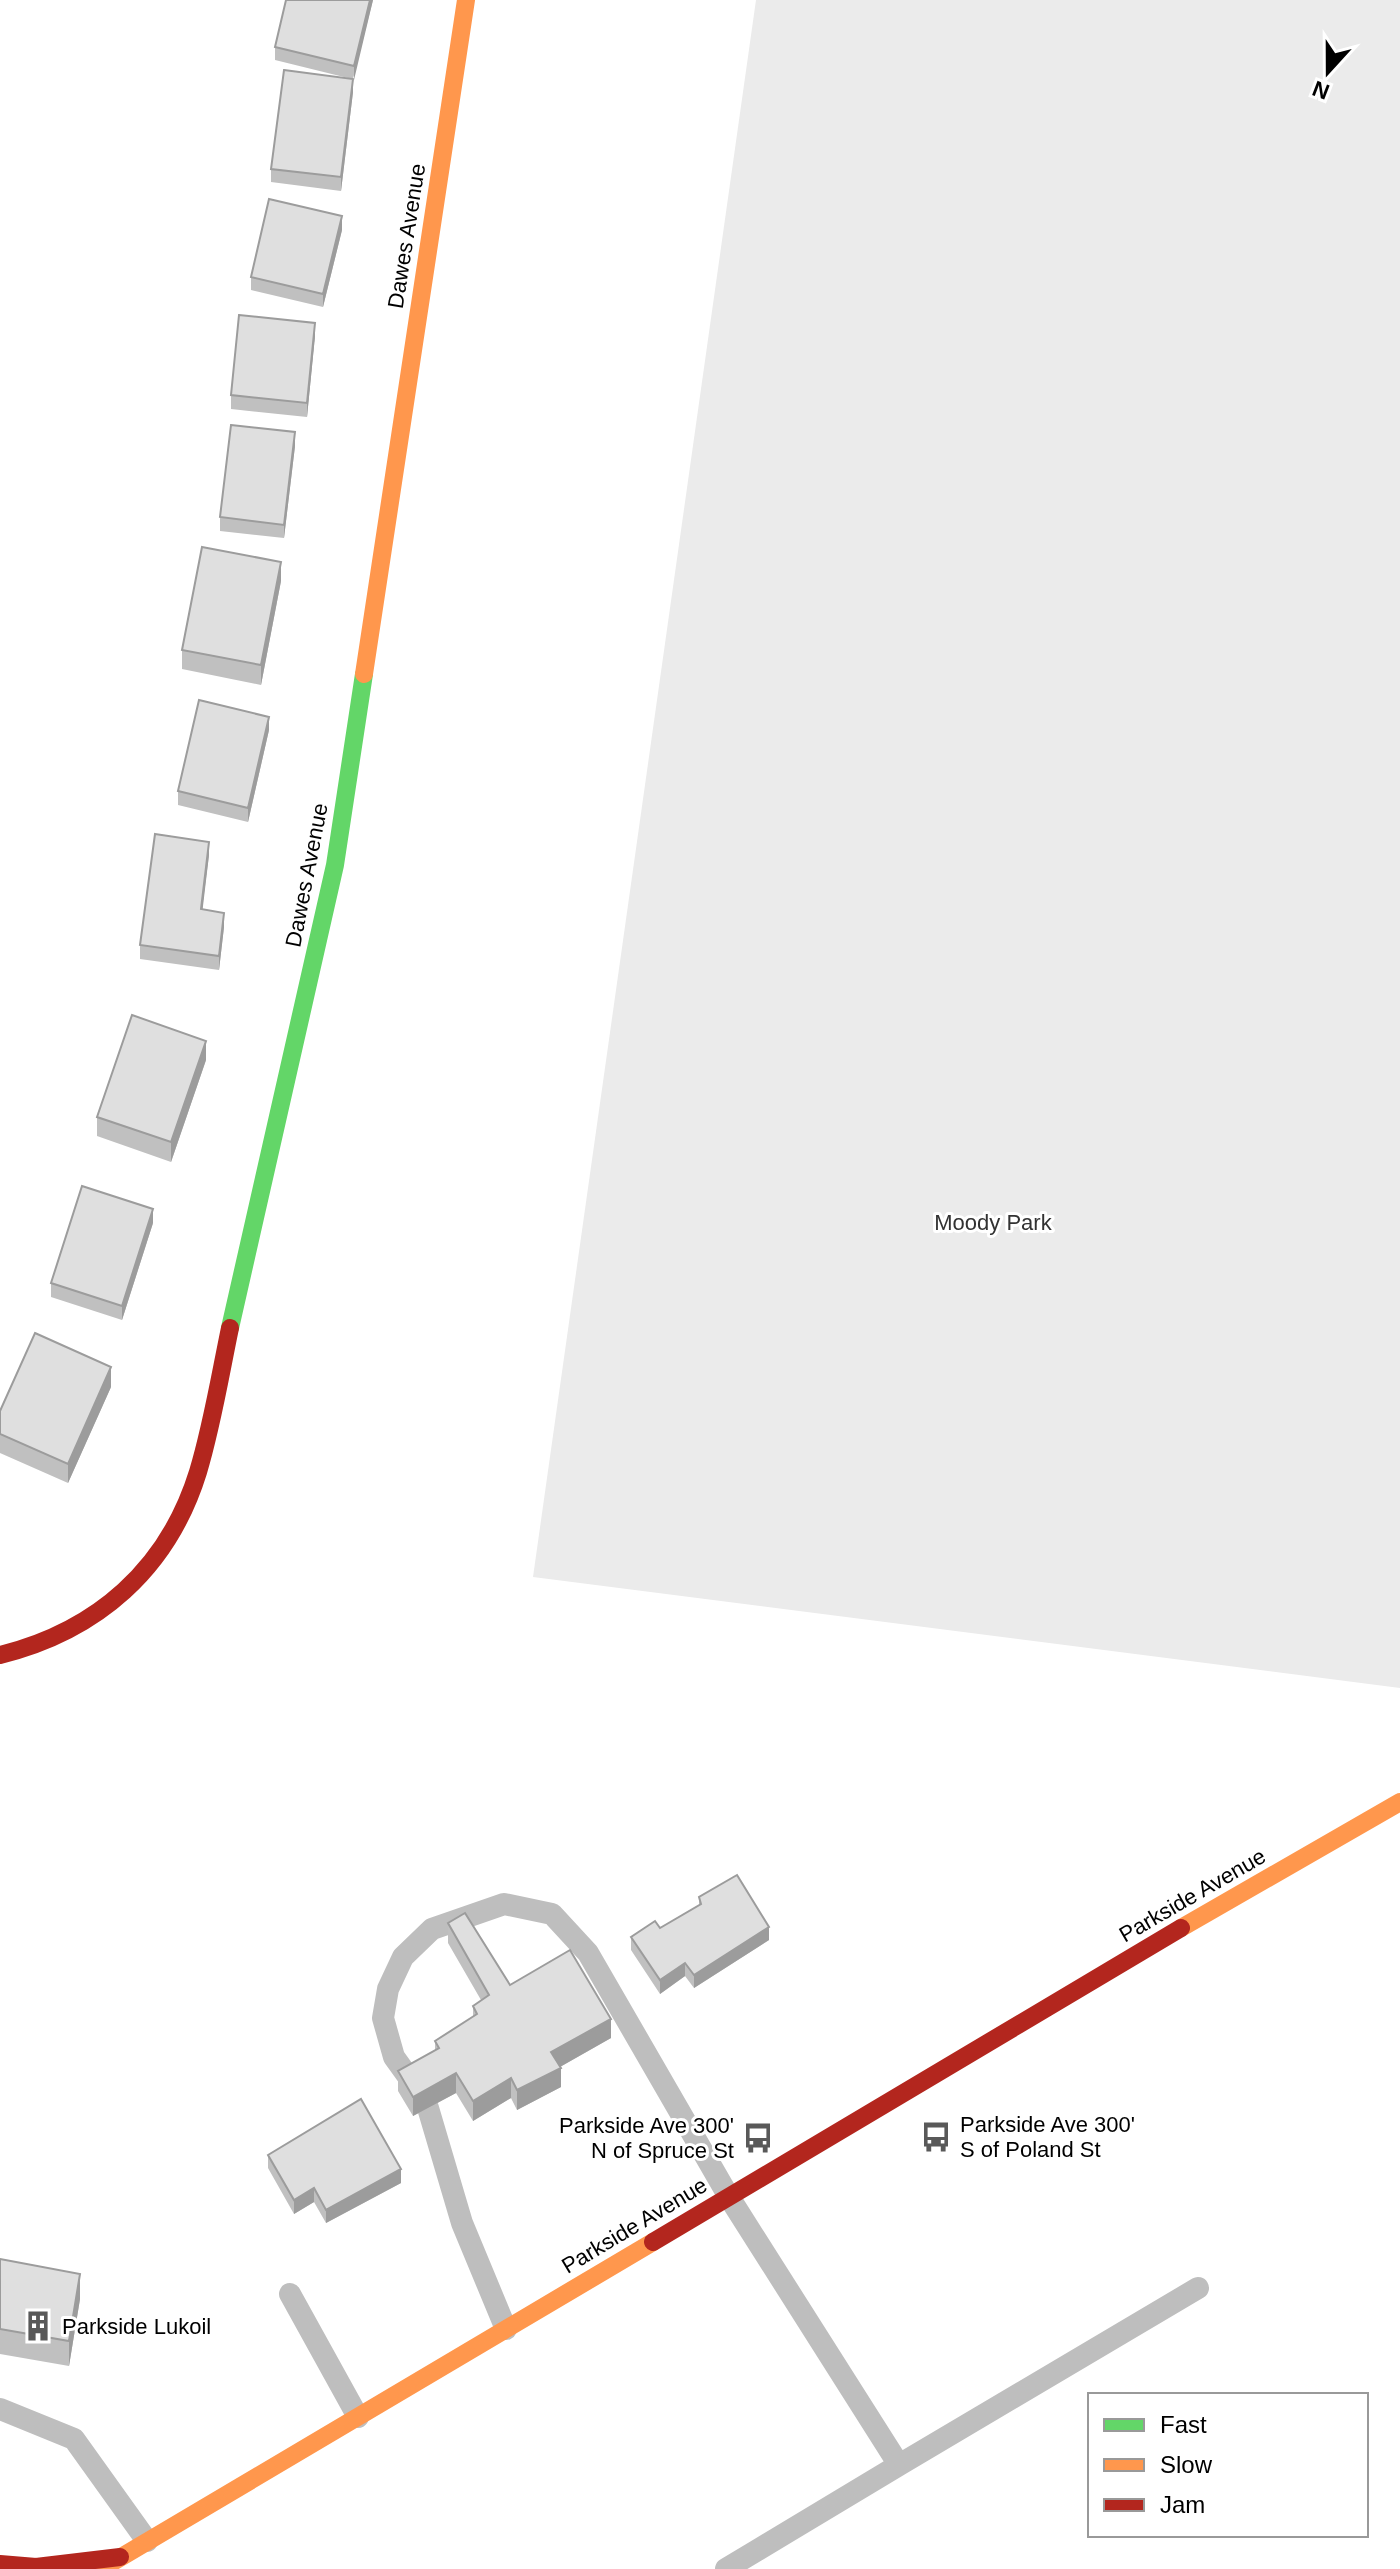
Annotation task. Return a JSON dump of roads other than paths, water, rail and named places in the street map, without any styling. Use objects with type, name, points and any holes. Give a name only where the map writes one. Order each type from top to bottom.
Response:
[{"type":"street","name":"Dawes Avenue","points":[[0,1655],[22,1651],[73,1630],[115,1601],[150,1565],[180,1519],[198,1472],[335,865],[466,0]]},
{"type":"street","name":"Parkside Avenue","points":[[101,2569],[1235,1896],[1400,1802]]},
{"type":"street","points":[[0,2564],[36,2567],[120,2557]]},
{"type":"lane","points":[[412,2082],[394,2057],[383,2018],[388,1989],[403,1957],[432,1929],[504,1904],[552,1914],[588,1953],[729,2197],[899,2465]]},
{"type":"lane","points":[[428,2108],[462,2223],[506,2329]]},
{"type":"lane","points":[[726,2569],[1198,2288]]},
{"type":"lane","points":[[290,2294],[358,2417]]},
{"type":"lane","points":[[0,2409],[74,2439],[147,2541]]},
{"type":"place","name":"Parkside Ave 300' S of Poland St","points":[[936,2137]]},
{"type":"place","name":"Parkside Ave 300' N of Spruce St","points":[[758,2138]]},
{"type":"place","name":"Parkside Lukoil","points":[[38,2326]]},
{"type":"park label","name":"Moody Park","points":[[993,1222]]}]
